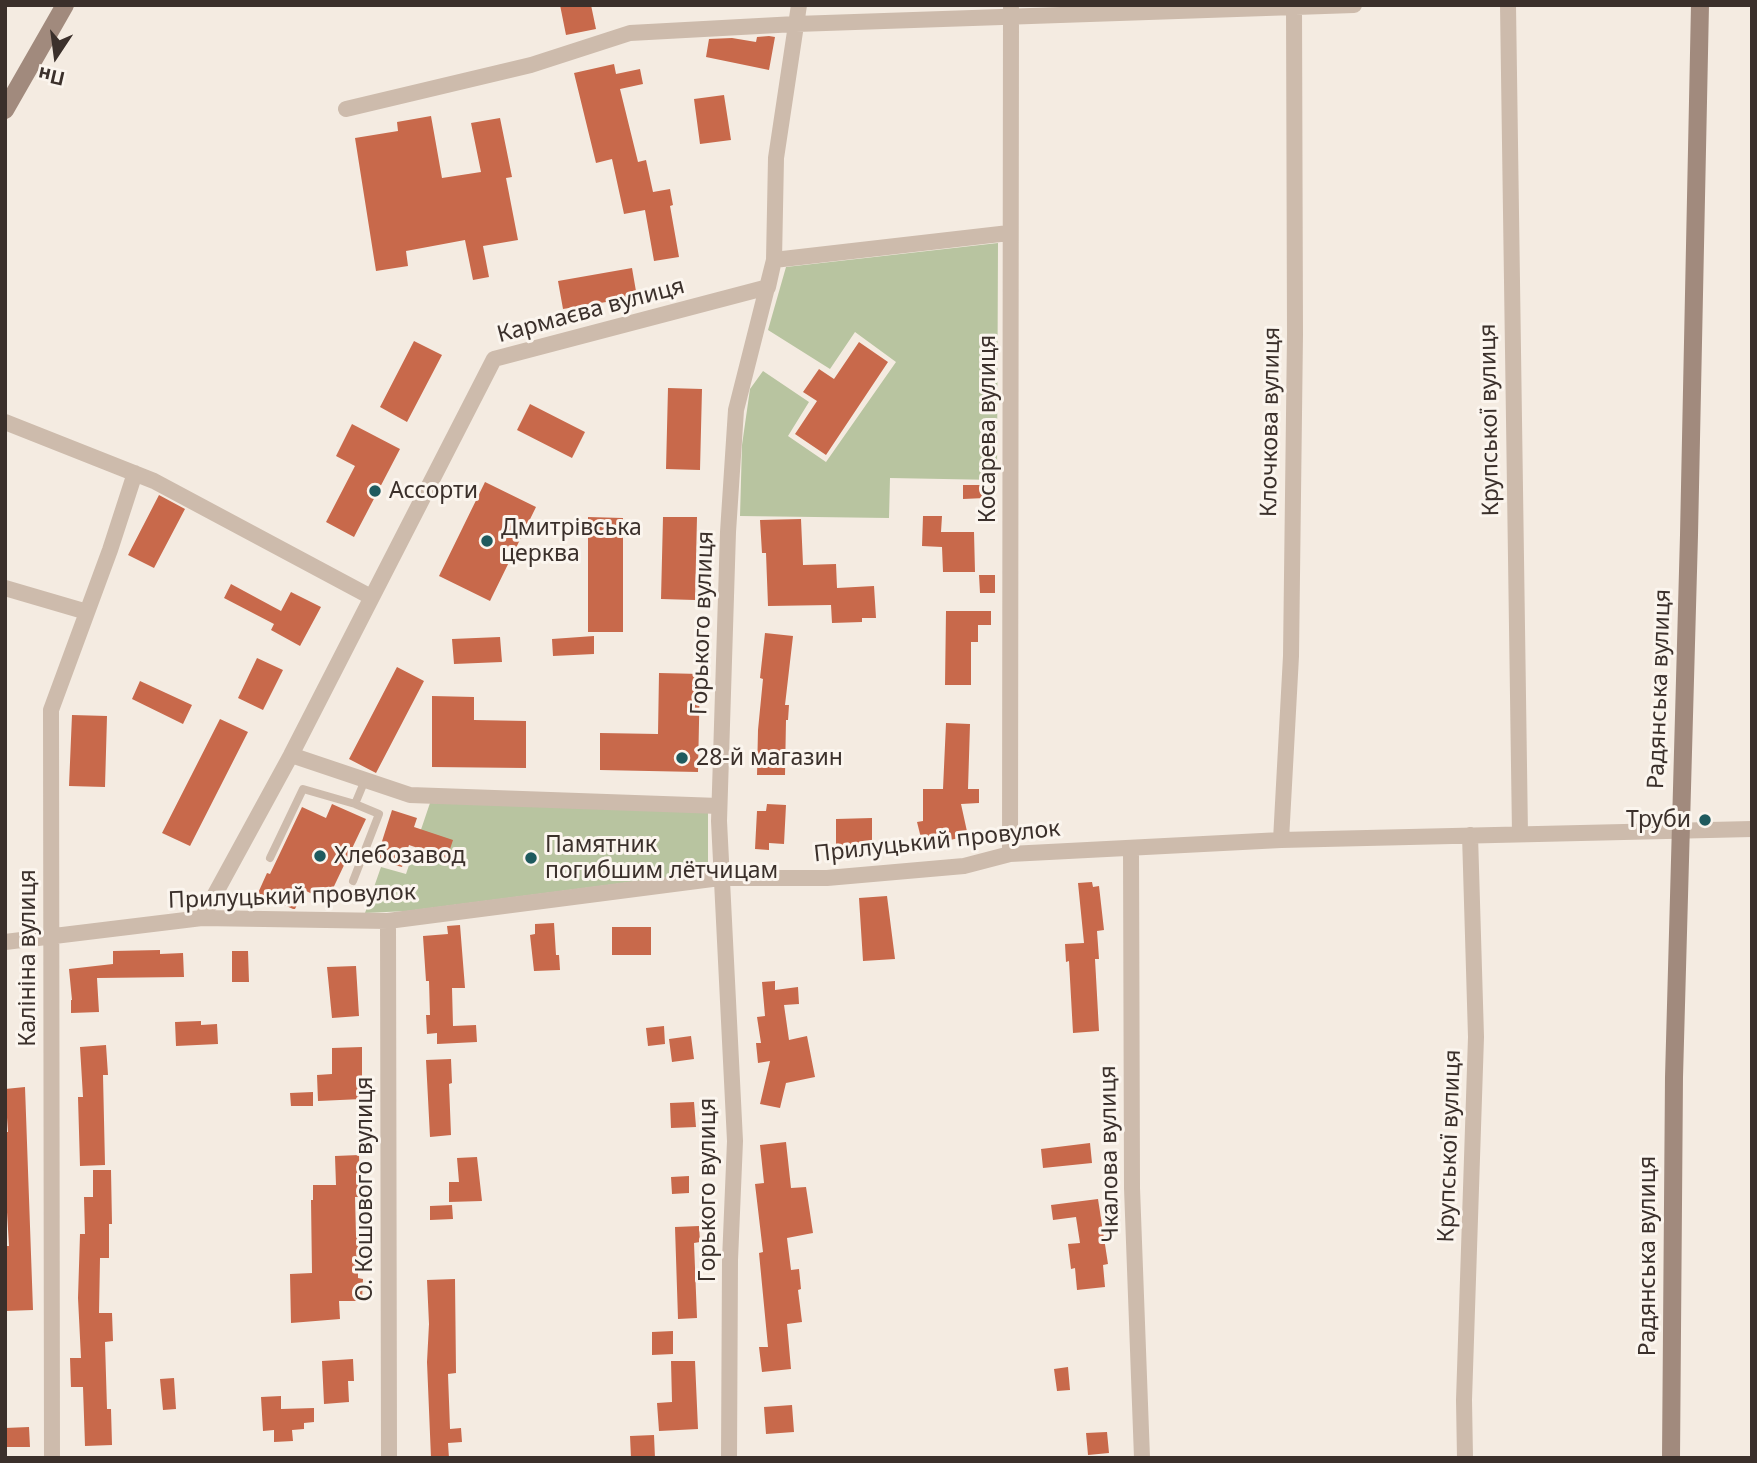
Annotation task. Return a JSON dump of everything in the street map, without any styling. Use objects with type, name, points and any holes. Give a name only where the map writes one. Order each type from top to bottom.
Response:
[{"type":"main road","points":[[5,110],[65,5]]},
{"type":"main road","name":"Радянська вулиця","points":[[1671,1458],[1674,1077],[1700,5]]},
{"type":"street","name":"Горького вулиця","points":[[729,1458],[730,1260],[734,1141],[720,878],[719,806],[728,532],[736,410],[774,260],[776,158],[799,5]]},
{"type":"street","points":[[346,109],[531,65],[630,33],[1010,10],[1353,5]]},
{"type":"street","name":"Крупської вулиця","points":[[1508,5],[1520,834]]},
{"type":"street","name":"Клочкова вулиця","points":[[1281,840],[1292,656],[1294,6]]},
{"type":"street","name":"Косарева вулиця","points":[[1010,10],[1010,853]]},
{"type":"street","points":[[774,260],[1009,233]]},
{"type":"street","name":"Кармаєва вулиця","points":[[202,918],[292,755],[494,359],[768,287]]},
{"type":"street","points":[[5,422],[154,481],[371,597]]},
{"type":"street","name":"Калініна вулиця","points":[[52,1458],[51,710],[135,473]]},
{"type":"street","points":[[5,588],[87,612]]},
{"type":"street","points":[[292,755],[410,795],[719,806]]},
{"type":"street","name":"Прилуцький провулок","points":[[5,942],[202,918],[388,921],[720,878],[841,877],[964,866],[1010,853],[1281,840],[1752,829]]},
{"type":"street","name":"Крупської вулиця","points":[[1465,1458],[1464,1401],[1476,1074],[1471,835]]},
{"type":"street","name":"Чкалова вулиця","points":[[1131,849],[1132,1188],[1142,1458]]},
{"type":"street","name":"О. Кошового вулиця","points":[[388,921],[389,1458]]},
{"type":"lane","points":[[355,804],[365,780]]},
{"type":"lane","points":[[270,858],[303,789],[379,814],[353,881]]},
{"type":"green space","points":[[998,243],[997,480],[890,478],[889,518],[740,516],[742,445],[750,389],[763,371],[809,402],[788,436],[826,462],[896,362],[855,332],[830,369],[768,330],[786,267]]},
{"type":"green space","points":[[430,803],[708,811],[708,872],[407,911],[365,913],[381,867],[406,874]]},
{"type":"building","points":[[560,5],[591,5],[596,29],[566,35]]},
{"type":"building","points":[[757,37],[775,37],[769,70],[706,57],[709,39],[732,38],[756,42]]},
{"type":"building","points":[[614,64],[616,74],[640,69],[643,84],[620,89],[638,162],[646,160],[653,192],[670,189],[673,205],[670,206],[679,257],[654,261],[645,210],[624,214],[612,159],[596,163],[574,73]]},
{"type":"building","points":[[724,95],[731,140],[700,144],[694,99]]},
{"type":"building","points":[[431,116],[442,178],[481,172],[471,123],[500,118],[512,177],[506,178],[518,240],[483,246],[489,277],[473,280],[465,240],[406,251],[408,266],[376,271],[355,138],[398,131],[397,122]]},
{"type":"building","points":[[632,268],[637,297],[563,309],[558,281]]},
{"type":"building","points":[[414,341],[442,355],[407,422],[380,407]]},
{"type":"building","points":[[859,342],[888,362],[826,455],[795,434],[817,401],[803,392],[819,369],[834,379]]},
{"type":"building","points":[[668,388],[702,389],[700,470],[666,469]]},
{"type":"building","points":[[530,404],[585,432],[572,458],[517,430]]},
{"type":"building","points":[[352,424],[400,449],[354,537],[326,522],[355,466],[336,456]]},
{"type":"building","name":"Дмитрівська церква","points":[[485,482],[536,507],[490,601],[439,576]]},
{"type":"building","points":[[963,485],[985,485],[985,498],[963,499]]},
{"type":"building","points":[[159,495],[185,509],[154,568],[128,555]]},
{"type":"building","points":[[923,516],[942,516],[941,532],[974,532],[975,572],[943,572],[942,547],[922,546]]},
{"type":"building","points":[[588,517],[623,518],[623,632],[588,632]]},
{"type":"building","points":[[663,517],[697,517],[695,600],[661,599]]},
{"type":"building","points":[[801,519],[803,565],[836,564],[837,588],[874,586],[876,618],[862,618],[862,622],[832,623],[831,605],[768,606],[766,553],[762,553],[760,520]]},
{"type":"building","points":[[979,575],[995,575],[995,593],[980,593]]},
{"type":"building","points":[[231,584],[281,611],[291,592],[321,607],[300,646],[271,630],[274,624],[224,598]]},
{"type":"building","points":[[946,611],[991,611],[991,625],[978,625],[978,642],[971,642],[971,685],[945,685]]},
{"type":"building","points":[[765,633],[793,636],[785,705],[789,705],[786,720],[785,775],[757,775],[763,679],[760,678]]},
{"type":"building","points":[[594,636],[594,654],[553,656],[552,639]]},
{"type":"building","points":[[500,637],[502,662],[454,664],[452,639]]},
{"type":"building","points":[[257,658],[283,670],[263,710],[238,698]]},
{"type":"building","points":[[397,667],[424,681],[376,773],[349,759]]},
{"type":"building","points":[[659,673],[700,674],[698,772],[600,770],[600,733],[658,734]]},
{"type":"building","points":[[140,681],[192,705],[183,724],[132,699]]},
{"type":"building","points":[[432,696],[474,697],[474,720],[526,721],[526,768],[432,767]]},
{"type":"building","points":[[72,715],[107,716],[105,787],[69,786]]},
{"type":"building","points":[[220,719],[248,732],[190,846],[162,833]]},
{"type":"building","points":[[946,723],[970,724],[968,789],[979,789],[979,803],[961,804],[968,836],[923,846],[917,822],[923,821],[923,789],[943,789]]},
{"type":"building","name":"Хлебозавод","points":[[332,804],[366,819],[327,901],[304,890],[293,909],[258,893],[302,807],[326,818]]},
{"type":"building","points":[[767,804],[786,805],[784,844],[769,843],[769,850],[755,849],[757,811],[766,811]]},
{"type":"building","points":[[392,810],[417,818],[414,827],[453,840],[447,858],[409,845],[402,867],[376,860]]},
{"type":"building","points":[[872,818],[872,849],[836,849],[836,819]]},
{"type":"building","points":[[1092,882],[1093,887],[1099,886],[1104,930],[1097,931],[1099,959],[1095,959],[1099,1031],[1073,1033],[1069,961],[1066,962],[1065,944],[1084,943],[1078,883]]},
{"type":"building","points":[[887,896],[895,959],[863,961],[859,898]]},
{"type":"building","points":[[554,923],[560,970],[534,971],[530,935],[535,934],[535,924]]},
{"type":"building","points":[[460,925],[465,988],[452,988],[453,1026],[476,1025],[477,1042],[437,1044],[437,1033],[427,1034],[426,1015],[430,1015],[429,981],[426,981],[423,936],[448,934],[447,926]]},
{"type":"building","points":[[612,927],[651,927],[651,955],[612,955]]},
{"type":"building","points":[[160,950],[160,954],[183,953],[184,977],[97,978],[99,1012],[71,1013],[69,969],[113,964],[113,951]]},
{"type":"building","points":[[232,951],[248,951],[249,982],[232,982]]},
{"type":"building","points":[[356,966],[359,1016],[332,1018],[327,967]]},
{"type":"building","points":[[775,981],[775,990],[798,987],[799,1004],[784,1005],[789,1040],[807,1036],[815,1077],[786,1083],[780,1108],[760,1104],[770,1061],[758,1063],[756,1043],[761,1043],[757,1017],[765,1016],[762,982]]},
{"type":"building","points":[[201,1021],[201,1025],[217,1024],[218,1044],[176,1046],[175,1022]]},
{"type":"building","points":[[664,1026],[665,1044],[648,1046],[646,1028]]},
{"type":"building","points":[[691,1036],[694,1059],[672,1062],[669,1039]]},
{"type":"building","points":[[106,1045],[108,1075],[103,1075],[105,1165],[80,1166],[78,1097],[83,1097],[80,1047]]},
{"type":"building","points":[[362,1047],[362,1099],[318,1101],[317,1075],[332,1074],[332,1048]]},
{"type":"building","points":[[451,1059],[451,1135],[430,1137],[426,1060]]},
{"type":"building","points":[[25,1087],[33,1310],[5,1311],[5,1246],[9,1246],[5,1178],[5,1132],[8,1132],[5,1089]]},
{"type":"building","points":[[313,1092],[313,1106],[291,1106],[290,1093]]},
{"type":"building","points":[[694,1102],[696,1127],[671,1128],[670,1103]]},
{"type":"building","points":[[786,1142],[791,1188],[806,1187],[813,1233],[787,1238],[791,1270],[799,1269],[801,1289],[798,1290],[802,1322],[787,1324],[791,1369],[762,1372],[759,1347],[768,1347],[759,1253],[763,1252],[755,1184],[764,1183],[760,1145]]},
{"type":"building","points":[[1090,1143],[1092,1163],[1043,1168],[1041,1149]]},
{"type":"building","points":[[359,1155],[360,1197],[355,1197],[358,1278],[363,1279],[362,1301],[339,1301],[340,1319],[291,1323],[290,1274],[312,1273],[313,1185],[336,1185],[335,1156]]},
{"type":"building","points":[[477,1157],[482,1201],[449,1202],[449,1182],[459,1182],[457,1158]]},
{"type":"building","points":[[93,1170],[111,1170],[112,1224],[109,1224],[109,1258],[100,1258],[99,1313],[112,1313],[113,1341],[105,1342],[107,1409],[111,1409],[112,1445],[85,1446],[83,1387],[71,1387],[70,1358],[81,1358],[78,1298],[80,1234],[85,1234],[84,1197],[93,1197]]},
{"type":"building","points":[[689,1176],[689,1193],[672,1194],[671,1177]]},
{"type":"building","points":[[1098,1199],[1108,1264],[1103,1265],[1105,1287],[1077,1290],[1075,1268],[1071,1269],[1068,1244],[1080,1243],[1076,1217],[1053,1220],[1051,1205]]},
{"type":"building","points":[[452,1205],[453,1219],[430,1220],[430,1206]]},
{"type":"building","points":[[699,1226],[700,1242],[694,1243],[697,1318],[678,1319],[675,1227]]},
{"type":"building","points":[[455,1279],[456,1373],[448,1374],[450,1429],[461,1428],[462,1442],[448,1443],[449,1458],[431,1458],[427,1280]]},
{"type":"building","points":[[673,1331],[673,1354],[652,1355],[652,1332]]},
{"type":"building","points":[[353,1359],[354,1381],[348,1381],[349,1402],[324,1404],[322,1361]]},
{"type":"building","points":[[671,1361],[695,1361],[698,1429],[659,1431],[657,1403],[672,1402]]},
{"type":"building","points":[[1068,1367],[1070,1390],[1057,1391],[1054,1369]]},
{"type":"building","points":[[174,1378],[176,1409],[163,1410],[160,1379]]},
{"type":"building","points":[[281,1396],[281,1409],[314,1408],[314,1422],[304,1423],[304,1429],[292,1430],[293,1441],[274,1442],[274,1430],[263,1431],[261,1397]]},
{"type":"building","points":[[792,1405],[794,1432],[766,1434],[764,1407]]},
{"type":"building","points":[[29,1427],[30,1447],[5,1447],[5,1428]]},
{"type":"building","points":[[1107,1432],[1109,1453],[1088,1455],[1086,1433]]},
{"type":"building","points":[[654,1435],[655,1458],[631,1458],[630,1436]]},
{"type":"place","name":"Ассорти","points":[[375,491]]},
{"type":"place","name":"Дмитрівська церква","points":[[487,541]]},
{"type":"place","name":"28-й магазин","points":[[682,758]]},
{"type":"place","name":"Труби","points":[[1705,820]]},
{"type":"place","name":"Хлебозавод","points":[[320,856]]},
{"type":"place","name":"Памятник погибшим лётчицам","points":[[531,858]]}]
